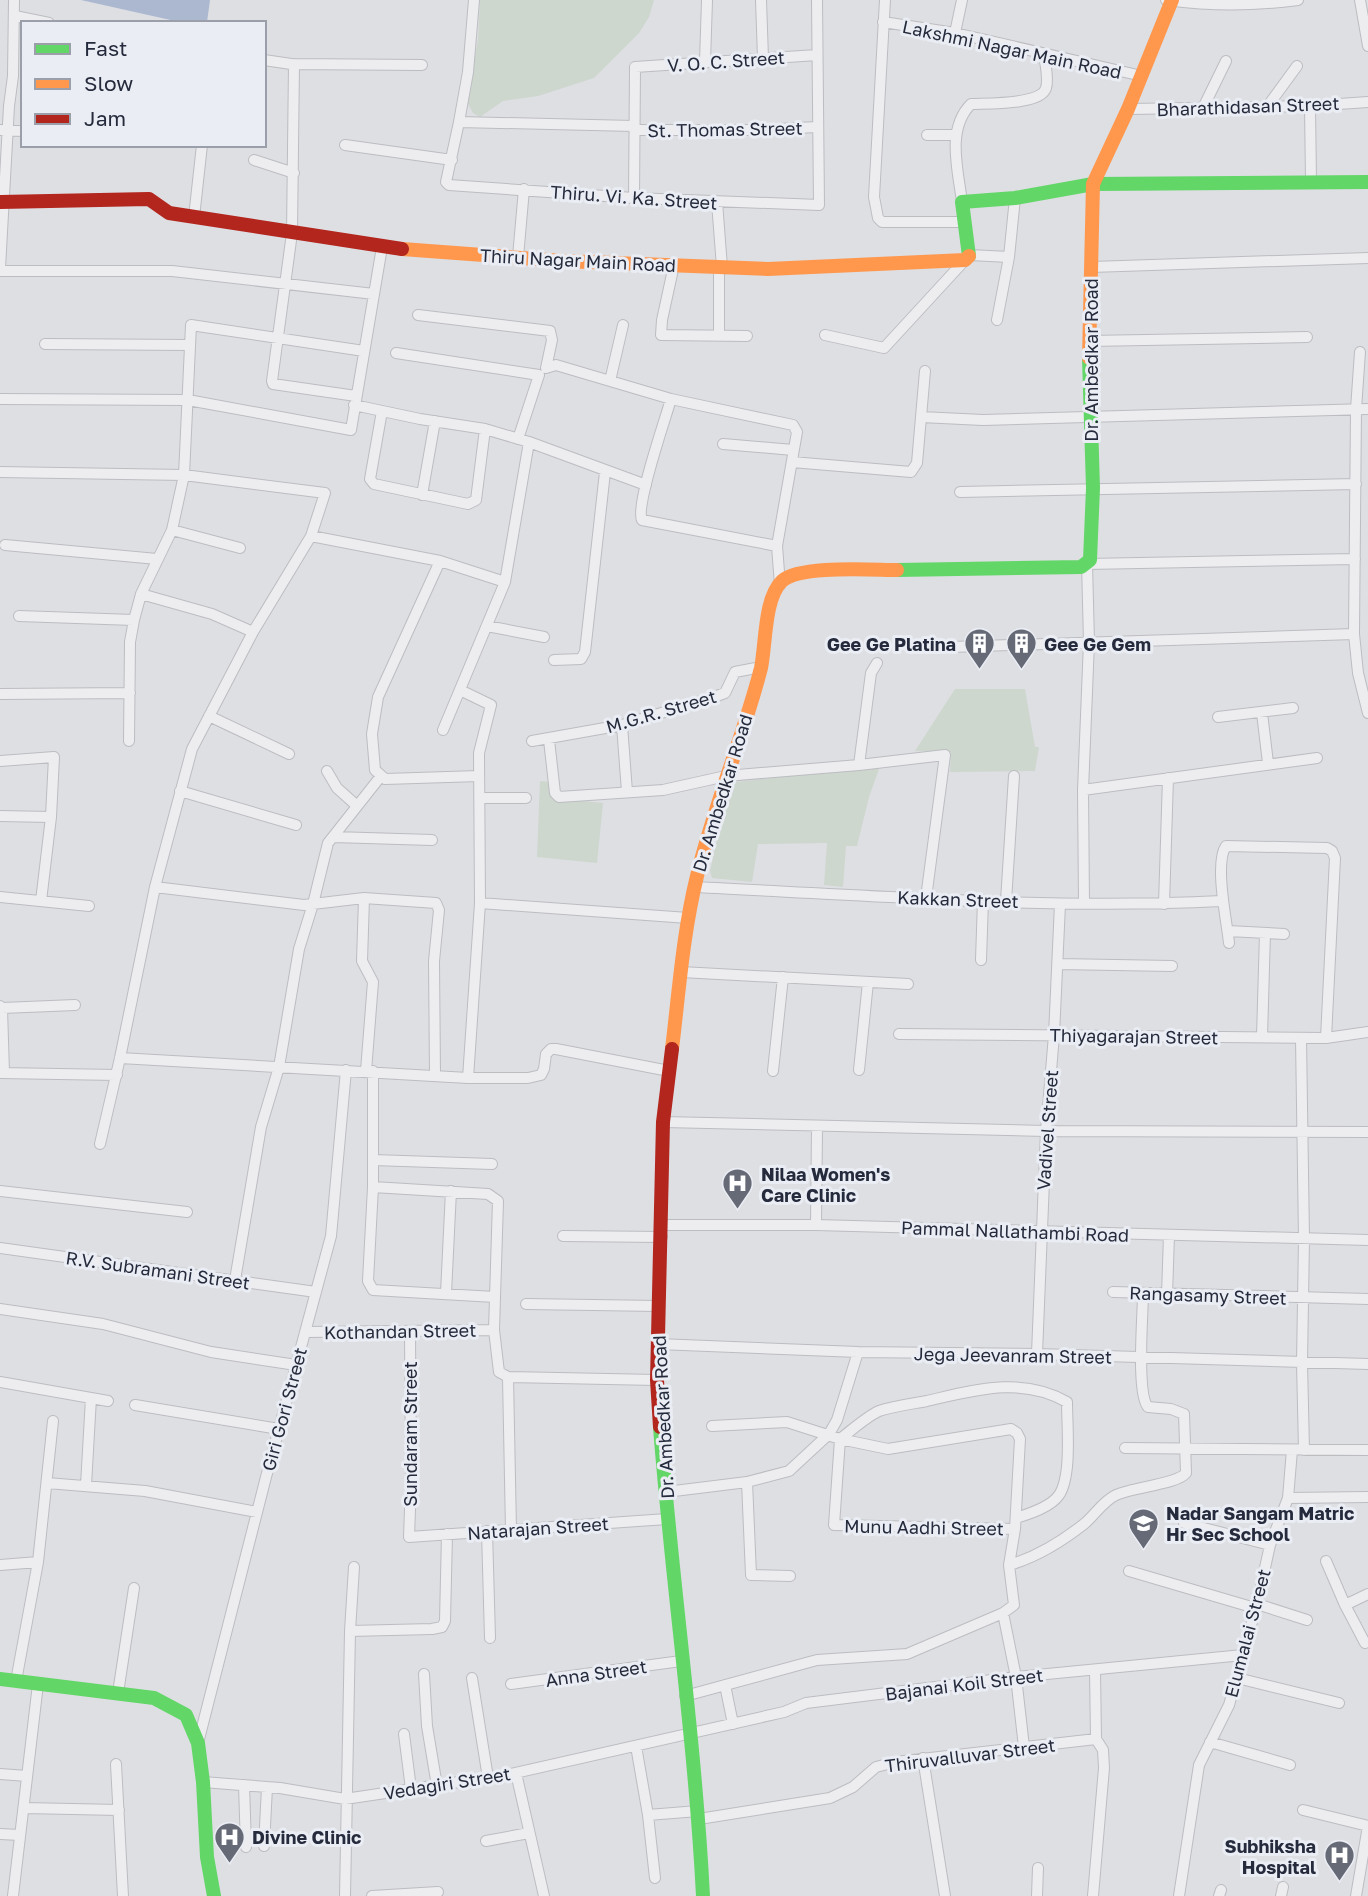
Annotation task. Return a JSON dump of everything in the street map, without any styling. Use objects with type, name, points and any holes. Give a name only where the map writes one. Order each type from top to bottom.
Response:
[{"type":"street","points":[[14,0],[15,16],[4,130],[0,270],[172,271],[374,294]]},
{"type":"street","points":[[345,145],[452,160],[468,72],[474,0]]},
{"type":"street","points":[[705,62],[707,0]]},
{"type":"street","points":[[761,0],[763,58]]},
{"type":"street","points":[[817,0],[817,127]]},
{"type":"street","points":[[885,0],[874,197],[878,218],[882,222],[963,222]]},
{"type":"street","points":[[955,33],[962,0]]},
{"type":"street","points":[[1166,0],[1215,6],[1259,5],[1298,0]]},
{"type":"street","name":"Dr. Ambedkar Road","points":[[1087,564],[1091,553],[1093,488],[1089,341],[1093,184],[1128,109],[1172,0]]},
{"type":"street","points":[[1360,0],[1368,46]]},
{"type":"street","points":[[15,16],[39,21]]},
{"type":"street","name":"Lakshmi Nagar Main Road","points":[[883,22],[955,33],[1142,76]]},
{"type":"street","points":[[968,257],[955,140],[963,112],[971,104],[1028,100],[1041,96],[1046,87],[1044,54]]},
{"type":"street","name":"V. O. C. Street","points":[[634,128],[635,67],[817,55]]},
{"type":"street","points":[[266,60],[295,64],[422,65]]},
{"type":"street","points":[[1203,108],[1226,61]]},
{"type":"street","points":[[295,64],[292,233],[273,384],[355,400],[383,411],[485,429],[529,442],[646,485]]},
{"type":"street","points":[[1268,107],[1297,66]]},
{"type":"street","name":"Bharathidasan Street","points":[[1128,109],[1310,106],[1368,102]]},
{"type":"street","points":[[1310,106],[1311,182]]},
{"type":"street","name":"St. Thomas Street","points":[[459,122],[755,130],[817,127]]},
{"type":"street","name":"Thiru. Vi. Ka. Street","points":[[452,160],[446,182],[449,185],[634,198],[819,205],[817,127]]},
{"type":"street","points":[[634,128],[634,198]]},
{"type":"street","points":[[927,135],[956,135]]},
{"type":"street","points":[[194,217],[202,147]]},
{"type":"street","points":[[254,160],[294,173]]},
{"type":"street","points":[[962,202],[1015,198],[1093,184],[1368,182]]},
{"type":"street","points":[[518,257],[524,189]]},
{"type":"street","points":[[997,320],[1009,257],[1015,198]]},
{"type":"street","name":"Thiru Nagar Main Road","points":[[2,202],[149,199],[169,213],[382,247],[562,261],[768,269],[968,257]]},
{"type":"street","points":[[717,202],[719,336]]},
{"type":"street","points":[[0,399],[188,400],[351,430],[382,247]]},
{"type":"street","points":[[825,335],[884,348],[968,257],[1009,257]]},
{"type":"street","points":[[1091,267],[1368,258]]},
{"type":"street","points":[[674,265],[661,335],[747,336]]},
{"type":"street","points":[[418,315],[550,331],[552,334],[546,368],[556,365],[671,400],[793,425],[796,432],[777,546],[780,585]]},
{"type":"street","points":[[129,741],[130,642],[134,620],[142,594],[172,530],[184,475],[191,325],[364,351]]},
{"type":"street","points":[[610,381],[623,325]]},
{"type":"street","points":[[1089,341],[1307,337]]},
{"type":"street","points":[[45,344],[189,345]]},
{"type":"street","points":[[1360,352],[1356,409],[1354,635],[1363,671],[1368,713]]},
{"type":"street","points":[[396,354],[538,375],[518,439]]},
{"type":"street","points":[[792,462],[911,472],[917,463],[925,371]]},
{"type":"street","points":[[671,400],[646,485],[640,516],[642,520],[777,546]]},
{"type":"street","points":[[922,417],[983,420],[1368,409]]},
{"type":"street","points":[[383,411],[370,479],[378,486],[468,504],[476,500],[485,429]]},
{"type":"street","points":[[422,495],[435,421]]},
{"type":"street","points":[[443,730],[505,582],[529,442]]},
{"type":"street","points":[[723,444],[793,450]]},
{"type":"street","points":[[0,472],[184,475],[325,493],[311,536],[253,632],[192,749],[155,887],[117,1075],[100,1144]]},
{"type":"street","points":[[554,660],[575,661],[581,659],[585,652],[605,472]]},
{"type":"street","points":[[960,492],[1356,484]]},
{"type":"street","points":[[172,530],[240,548]]},
{"type":"street","points":[[311,536],[440,561],[505,582]]},
{"type":"street","points":[[5,545],[157,559]]},
{"type":"street","points":[[780,585],[790,576],[808,571],[1355,559]]},
{"type":"street","points":[[440,561],[378,697],[372,734],[375,770],[385,779],[479,776]]},
{"type":"street","points":[[1084,903],[1083,790],[1090,642],[1087,564]]},
{"type":"street","name":"Dr. Ambedkar Road","points":[[703,1896],[698,1815],[667,1520],[657,1380],[663,1122],[694,887],[761,667],[773,599],[780,585]]},
{"type":"street","points":[[142,594],[212,614],[253,632]]},
{"type":"street","points":[[19,616],[134,620]]},
{"type":"street","points":[[488,626],[544,637]]},
{"type":"street","points":[[951,647],[1354,635]]},
{"type":"street","points":[[859,765],[871,673],[877,663]]},
{"type":"street","name":"M.G.R. Street","points":[[532,741],[550,740],[622,725],[725,693],[735,672],[761,667]]},
{"type":"street","points":[[460,690],[491,705],[479,753],[480,903],[468,1078]]},
{"type":"street","points":[[0,694],[130,693]]},
{"type":"street","points":[[1218,718],[1293,708]]},
{"type":"street","points":[[1262,713],[1268,763]]},
{"type":"street","points":[[209,716],[289,754]]},
{"type":"street","points":[[622,725],[626,792]]},
{"type":"street","points":[[550,740],[556,796],[663,790],[726,776],[945,755],[926,898]]},
{"type":"street","points":[[0,761],[54,757],[51,817],[41,901]]},
{"type":"street","points":[[1083,790],[1317,758]]},
{"type":"street","points":[[327,771],[337,788],[356,805]]},
{"type":"street","points":[[235,1280],[261,1127],[279,1067],[299,949],[328,843],[381,776]]},
{"type":"street","points":[[1006,901],[1014,776]]},
{"type":"street","points":[[1164,904],[1168,778]]},
{"type":"street","points":[[180,792],[296,825]]},
{"type":"street","points":[[481,798],[526,798]]},
{"type":"street","points":[[0,816],[51,817]]},
{"type":"street","points":[[333,837],[432,841]]},
{"type":"street","points":[[1228,943],[1221,901],[1222,854],[1226,846],[1327,848],[1332,851],[1335,858],[1326,1038]]},
{"type":"street","points":[[155,887],[304,905],[364,898],[436,903],[439,906],[434,961],[435,1076]]},
{"type":"street","name":"Kakkan Street","points":[[694,887],[1060,904],[1221,901]]},
{"type":"street","points":[[0,897],[89,905]]},
{"type":"street","points":[[364,898],[362,961],[373,982],[369,1071],[373,1160],[368,1281],[370,1288],[495,1297]]},
{"type":"street","points":[[981,960],[983,900]]},
{"type":"street","points":[[480,903],[688,918]]},
{"type":"street","name":"Vadivel Street","points":[[1037,1354],[1046,1131],[1060,904]]},
{"type":"street","points":[[1227,931],[1284,933]]},
{"type":"street","points":[[1262,1037],[1265,933]]},
{"type":"street","points":[[1058,964],[1172,966]]},
{"type":"street","points":[[681,972],[908,985]]},
{"type":"street","points":[[773,1071],[783,976]]},
{"type":"street","points":[[859,1070],[867,982]]},
{"type":"street","points":[[75,1005],[1,1007],[2,1073],[117,1075]]},
{"type":"street","name":"Thiyagarajan Street","points":[[899,1034],[1326,1038],[1368,1032]]},
{"type":"street","points":[[1301,1038],[1304,1450]]},
{"type":"street","points":[[120,1058],[528,1079],[541,1074],[546,1054],[551,1049],[556,1049],[668,1071]]},
{"type":"street","name":"Giri Gori Street","points":[[198,1743],[331,1236],[346,1070]]},
{"type":"street","points":[[663,1122],[1046,1131],[1368,1132]]},
{"type":"street","points":[[816,1226],[817,1127]]},
{"type":"street","points":[[373,1160],[492,1164]]},
{"type":"street","points":[[373,1187],[488,1194],[498,1201],[494,1330],[499,1371],[508,1377],[657,1380]]},
{"type":"street","points":[[0,1191],[187,1212]]},
{"type":"street","points":[[446,1293],[451,1191]]},
{"type":"street","name":"Pammal Nallathambi Road","points":[[563,1236],[816,1226],[1368,1240]]},
{"type":"street","points":[[1167,1295],[1168,1235]]},
{"type":"street","name":"R.V. Subramani Street","points":[[0,1248],[316,1292]]},
{"type":"street","name":"Rangasamy Street","points":[[1113,1292],[1368,1299]]},
{"type":"street","points":[[1009,1565],[1042,1553],[1086,1522],[1109,1498],[1128,1489],[1185,1476],[1184,1414],[1144,1404],[1141,1357],[1143,1294]]},
{"type":"street","points":[[526,1304],[659,1306]]},
{"type":"street","points":[[0,1309],[103,1324],[211,1352],[296,1364]]},
{"type":"street","name":"Kothandan Street","points":[[305,1332],[494,1330]]},
{"type":"street","name":"Sundaram Street","points":[[409,1537],[410,1331]]},
{"type":"street","name":"Jega Jeevanram Street","points":[[658,1344],[858,1352],[1037,1354],[1368,1364]]},
{"type":"street","points":[[666,1492],[747,1482],[789,1471],[828,1434],[838,1420],[858,1352]]},
{"type":"street","points":[[508,1377],[511,1530]]},
{"type":"street","points":[[0,1382],[108,1401]]},
{"type":"street","points":[[840,1439],[878,1412],[951,1395],[1002,1386],[1051,1393],[1067,1402],[1066,1473],[1059,1495],[1016,1523]]},
{"type":"street","points":[[86,1485],[91,1398]]},
{"type":"street","points":[[135,1405],[279,1429]]},
{"type":"street","points":[[16,1681],[38,1562],[53,1421]]},
{"type":"street","points":[[685,1696],[817,1660],[907,1654],[1014,1605],[1009,1565],[1016,1523],[1020,1439],[1011,1429],[888,1449],[840,1439],[787,1423],[712,1426]]},
{"type":"street","name":"Munu Aadhi Street","points":[[840,1439],[834,1525],[1016,1523]]},
{"type":"street","points":[[1125,1448],[1368,1450]]},
{"type":"street","name":"Elumalai Street","points":[[1179,1896],[1199,1765],[1229,1705],[1237,1678],[1270,1545],[1288,1499],[1292,1450]]},
{"type":"street","points":[[747,1482],[751,1575],[790,1576]]},
{"type":"street","points":[[47,1483],[170,1495],[257,1512]]},
{"type":"street","points":[[1288,1499],[1368,1497]]},
{"type":"street","name":"Natarajan Street","points":[[409,1537],[667,1520]]},
{"type":"street","points":[[1184,1524],[1270,1545]]},
{"type":"street","points":[[487,1531],[490,1638]]},
{"type":"street","points":[[349,1631],[442,1627],[445,1621],[447,1534]]},
{"type":"street","points":[[1326,1561],[1365,1643]]},
{"type":"street","points":[[0,1565],[38,1562]]},
{"type":"street","points":[[345,1896],[349,1631],[354,1567]]},
{"type":"street","points":[[1129,1571],[1307,1620]]},
{"type":"street","points":[[118,1693],[134,1588]]},
{"type":"street","points":[[1345,1605],[1368,1594]]},
{"type":"street","points":[[1003,1612],[1016,1677],[1024,1747]]},
{"type":"street","name":"Bajanai Koil Street","points":[[689,1734],[784,1712],[806,1703],[1016,1677],[1243,1655]]},
{"type":"street","name":"Anna Street","points":[[511,1684],[681,1661]]},
{"type":"street","points":[[1093,1896],[1104,1768],[1103,1751],[1096,1739],[1095,1670]]},
{"type":"street","points":[[424,1674],[426,1726],[437,1786]]},
{"type":"street","points":[[472,1678],[488,1778]]},
{"type":"street","points":[[1237,1678],[1339,1703]]},
{"type":"street","points":[[0,1679],[154,1698],[186,1716],[198,1743],[207,1857],[214,1896]]},
{"type":"street","points":[[13,1896],[38,1684]]},
{"type":"street","points":[[725,1685],[733,1724]]},
{"type":"street","points":[[404,1734],[411,1789]]},
{"type":"street","name":"Vedagiri Street","points":[[203,1782],[267,1787],[345,1799],[516,1773],[689,1734]]},
{"type":"street","name":"Thiruvalluvar Street","points":[[648,1815],[698,1815],[830,1798],[852,1787],[876,1767],[923,1758],[1096,1739]]},
{"type":"street","points":[[1210,1742],[1290,1765]]},
{"type":"street","points":[[636,1746],[655,1878]]},
{"type":"street","points":[[923,1758],[945,1896]]},
{"type":"street","points":[[116,1764],[123,1896]]},
{"type":"street","points":[[516,1773],[544,1896]]},
{"type":"street","points":[[0,1774],[27,1776]]},
{"type":"street","points":[[244,1785],[246,1847]]},
{"type":"street","points":[[264,1846],[267,1787]]},
{"type":"street","points":[[24,1808],[119,1810]]},
{"type":"street","points":[[1303,1810],[1368,1826],[1356,1896]]},
{"type":"street","points":[[486,1841],[529,1833]]},
{"type":"street","points":[[0,1834],[20,1835]]},
{"type":"street","points":[[1037,1896],[1038,1868]]},
{"type":"street","points":[[372,1896],[438,1892]]},
{"type":"shaded area","points":[[480,0],[654,0],[649,17],[639,33],[594,78],[538,96],[503,101],[480,117],[473,113],[467,102],[478,39]]},
{"type":"shaded area","points":[[955,689],[1025,689],[1035,747],[1039,747],[1035,771],[950,772],[951,752],[915,751]]},
{"type":"shaded area","points":[[880,766],[857,846],[846,846],[843,887],[824,885],[827,843],[758,844],[752,882],[712,878],[710,871],[727,795],[736,782]]},
{"type":"shaded area","points":[[540,781],[549,782],[551,798],[603,803],[597,863],[537,857]]},
{"type":"water","points":[[81,0],[210,0],[207,21],[175,21]]},
{"type":"traffic: fast","points":[[969,256],[962,202],[1015,198],[1093,184],[1368,182]]},
{"type":"traffic: fast","points":[[897,570],[1081,567],[1090,560],[1093,488],[1089,358]]},
{"type":"traffic: fast","points":[[660,1427],[695,1779],[703,1896]]},
{"type":"traffic: fast","points":[[0,1679],[154,1698],[186,1715],[198,1743],[207,1857],[214,1896]]},
{"type":"traffic: slow","points":[[1089,358],[1093,184],[1128,109],[1172,0]]},
{"type":"traffic: slow","points":[[402,249],[562,261],[768,269],[965,260],[969,256]]},
{"type":"traffic: slow","points":[[672,1049],[692,897],[712,823],[761,668],[769,610],[776,589],[782,581],[791,576],[819,570],[897,570]]},
{"type":"traffic: jam","points":[[0,202],[149,199],[169,213],[402,249]]},
{"type":"traffic: jam","points":[[660,1427],[657,1380],[663,1122],[672,1049]]},
{"type":"place","name":"Gee Ge Platina","points":[[979,671]]},
{"type":"place","name":"Gee Ge Gem","points":[[1021,671]]},
{"type":"place","name":"Nilaa Women's Care Clinic","points":[[738,1211]]},
{"type":"place","name":"Nadar Sangam Matric Hr Sec School","points":[[1143,1550]]},
{"type":"place","name":"Divine Clinic","points":[[229,1864]]},
{"type":"place","name":"Subhiksha Hospital","points":[[1339,1883]]}]
